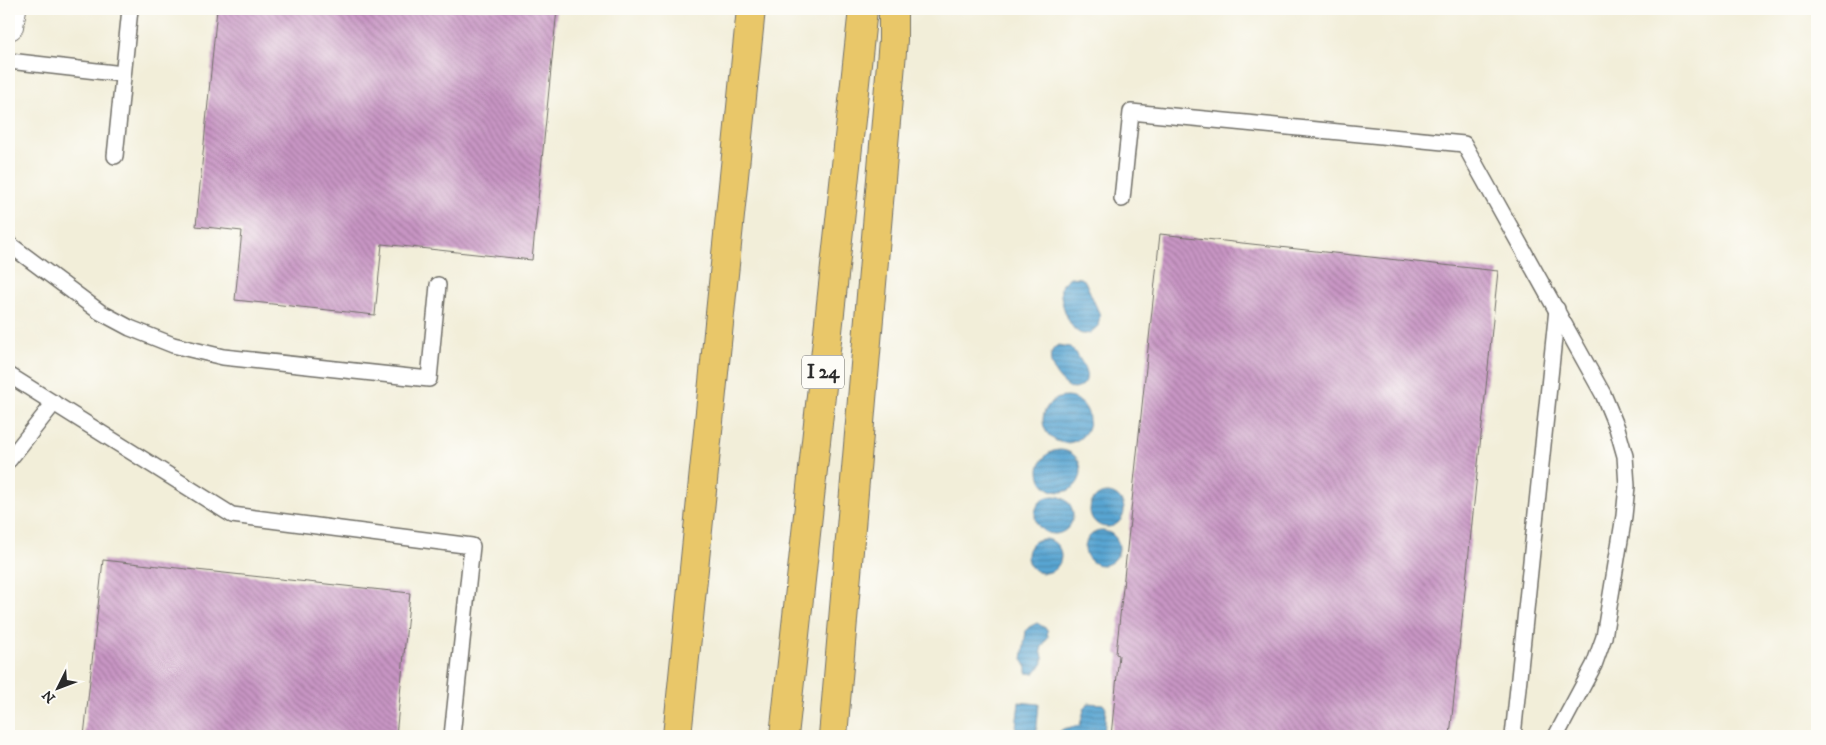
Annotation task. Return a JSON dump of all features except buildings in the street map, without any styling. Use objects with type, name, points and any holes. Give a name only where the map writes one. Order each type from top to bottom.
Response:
[{"type":"highway","points":[[677,736],[751,9]]},
{"type":"highway","name":"I 24","points":[[784,736],[863,9]]},
{"type":"highway","points":[[833,736],[893,40],[893,9]]},
{"type":"street","points":[[9,26],[12,9]]},
{"type":"lane","points":[[114,156],[130,9]]},
{"type":"lane","points":[[9,61],[123,74]]},
{"type":"lane","points":[[1122,199],[1131,112],[1464,144],[1603,394],[1618,428],[1625,456],[1627,486],[1624,516],[1604,637],[1591,672],[1556,736]]},
{"type":"lane","points":[[9,244],[94,308],[130,328],[173,344],[223,358],[429,380],[438,285]]},
{"type":"lane","points":[[1513,736],[1557,309]]},
{"type":"lane","points":[[9,375],[232,515],[472,546],[452,736]]},
{"type":"lane","points":[[9,460],[54,403]]},
{"type":"water","points":[[1070,277],[1080,278],[1085,281],[1100,315],[1098,326],[1090,333],[1081,334],[1074,329],[1064,310],[1061,289],[1062,284]]},
{"type":"water","points":[[1058,345],[1070,347],[1083,364],[1086,377],[1085,382],[1081,386],[1073,389],[1067,386],[1053,369],[1051,356],[1053,350]]},
{"type":"water","points":[[1061,397],[1071,397],[1085,407],[1089,420],[1085,433],[1079,439],[1071,443],[1061,443],[1047,433],[1043,425],[1043,415],[1053,401]]},
{"type":"water","points":[[1064,450],[1072,453],[1078,459],[1081,471],[1078,483],[1072,489],[1056,492],[1048,489],[1042,483],[1039,467],[1042,459],[1048,453]]},
{"type":"water","points":[[1107,493],[1119,498],[1124,510],[1119,522],[1107,527],[1095,522],[1090,510],[1095,498]]},
{"type":"water","points":[[1054,496],[1061,497],[1067,502],[1072,508],[1072,522],[1067,528],[1061,533],[1054,534],[1047,533],[1041,528],[1036,522],[1035,515],[1036,508],[1041,502],[1047,497]]},
{"type":"water","points":[[1102,531],[1114,536],[1119,548],[1114,560],[1102,565],[1090,560],[1085,548],[1090,536]]},
{"type":"water","points":[[1044,539],[1056,544],[1061,556],[1056,568],[1044,573],[1032,568],[1027,556],[1032,544]]},
{"type":"water","points":[[1037,623],[1047,629],[1048,637],[1041,649],[1043,663],[1034,674],[1027,673],[1027,668],[1022,659],[1026,631]]},
{"type":"water","points":[[1019,702],[1039,704],[1036,736],[1015,736]]},
{"type":"water","points":[[1088,703],[1103,704],[1106,708],[1104,736],[1054,736],[1063,729],[1080,725],[1085,706]]}]
